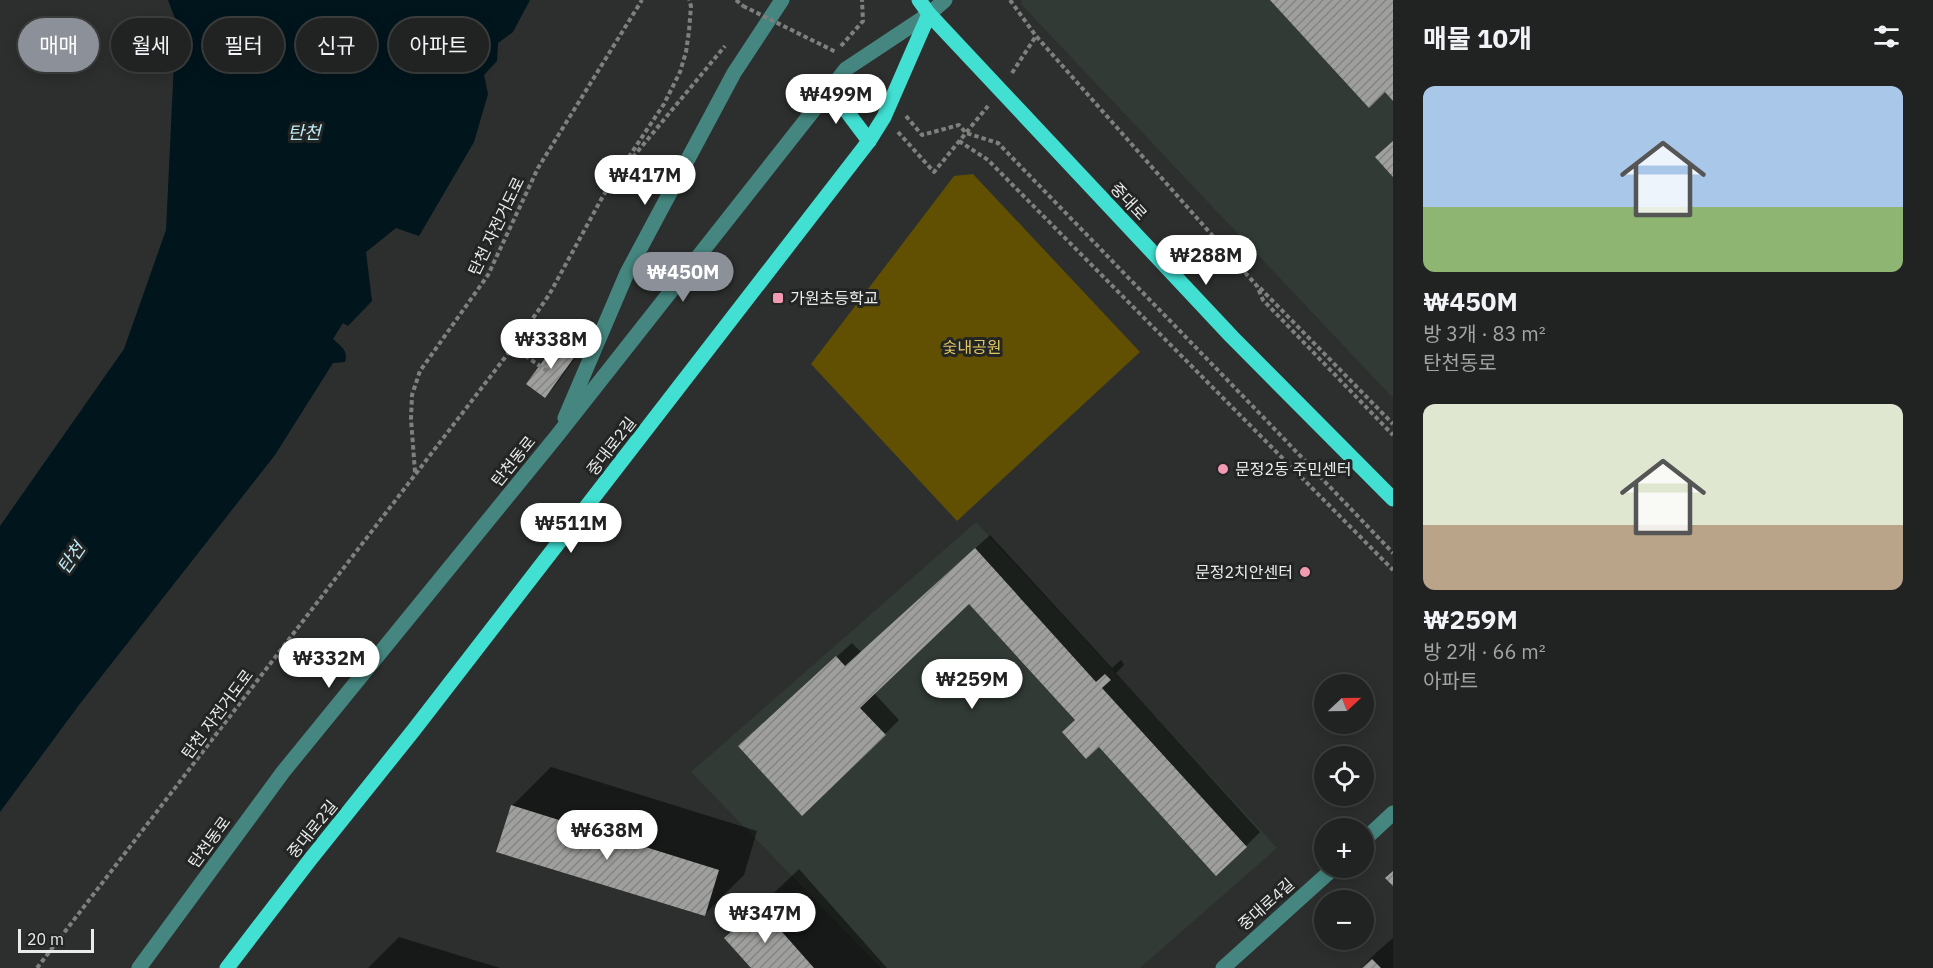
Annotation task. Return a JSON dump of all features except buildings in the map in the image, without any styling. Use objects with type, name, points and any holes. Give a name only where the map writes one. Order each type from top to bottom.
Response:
[{"type":"main road","name":"중대로","points":[[919,0],[929,14],[1232,337],[1393,499]]},
{"type":"main road","name":"중대로2길","points":[[227,968],[869,141],[884,117],[929,14]]},
{"type":"main road","points":[[830,89],[869,141]]},
{"type":"street","points":[[556,437],[627,273],[734,73],[782,0]]},
{"type":"street","name":"탄천동로","points":[[139,968],[282,772],[556,437],[846,69],[929,14],[936,0]]},
{"type":"street","points":[[929,14],[945,0]]},
{"type":"street","points":[[1374,831],[1393,813]]},
{"type":"street","name":"중대로4길","points":[[1222,968],[1323,878]]},
{"type":"path","name":"탄천 자전거도로","points":[[415,473],[411,419],[412,395],[420,370],[488,275],[538,168],[642,0]]},
{"type":"path","name":"탄천 자전거도로","points":[[37,968],[513,347],[549,295],[603,196],[663,104],[680,72],[689,32],[691,6],[689,0]]},
{"type":"path","points":[[736,0],[743,6],[836,52],[863,21],[861,0]]},
{"type":"path","points":[[1010,0],[1036,36],[1257,286],[1393,424]]},
{"type":"path","points":[[753,12],[759,8]]},
{"type":"path","points":[[846,69],[884,117],[934,172],[1001,91],[1036,36]]},
{"type":"path","points":[[618,175],[731,39]]},
{"type":"path","points":[[892,100],[922,135],[959,125],[966,133],[998,143],[1393,553]]},
{"type":"path","points":[[959,141],[988,160],[1393,570]]},
{"type":"path","points":[[1257,286],[1263,300],[1393,435]]},
{"type":"path","points":[[513,347],[550,373]]},
{"type":"shaded area","points":[[1022,0],[1393,0],[1393,398],[1021,4]]},
{"type":"shaded area","points":[[976,522],[1277,848],[1140,968],[881,968],[691,772]]},
{"type":"green space","name":"숯내공원","points":[[973,174],[1140,352],[957,521],[811,364],[954,176]]},
{"type":"water","name":"탄천","points":[[168,0],[530,0],[513,32],[498,43],[497,61],[489,70],[489,18],[389,18],[389,72],[487,72],[484,75],[488,94],[474,142],[419,236],[396,228],[366,252],[372,301],[348,326],[343,323],[333,339],[345,351],[345,362],[333,363],[275,455],[79,705],[0,812],[0,526],[124,349],[166,230],[174,72],[191,72],[191,18],[175,18]]},
{"type":"place","name":"가원초등학교","points":[[778,298]]},
{"type":"place","name":"문정2동 주민센터","points":[[1223,469]]},
{"type":"place","name":"문정2치안센터","points":[[1305,572]]}]
